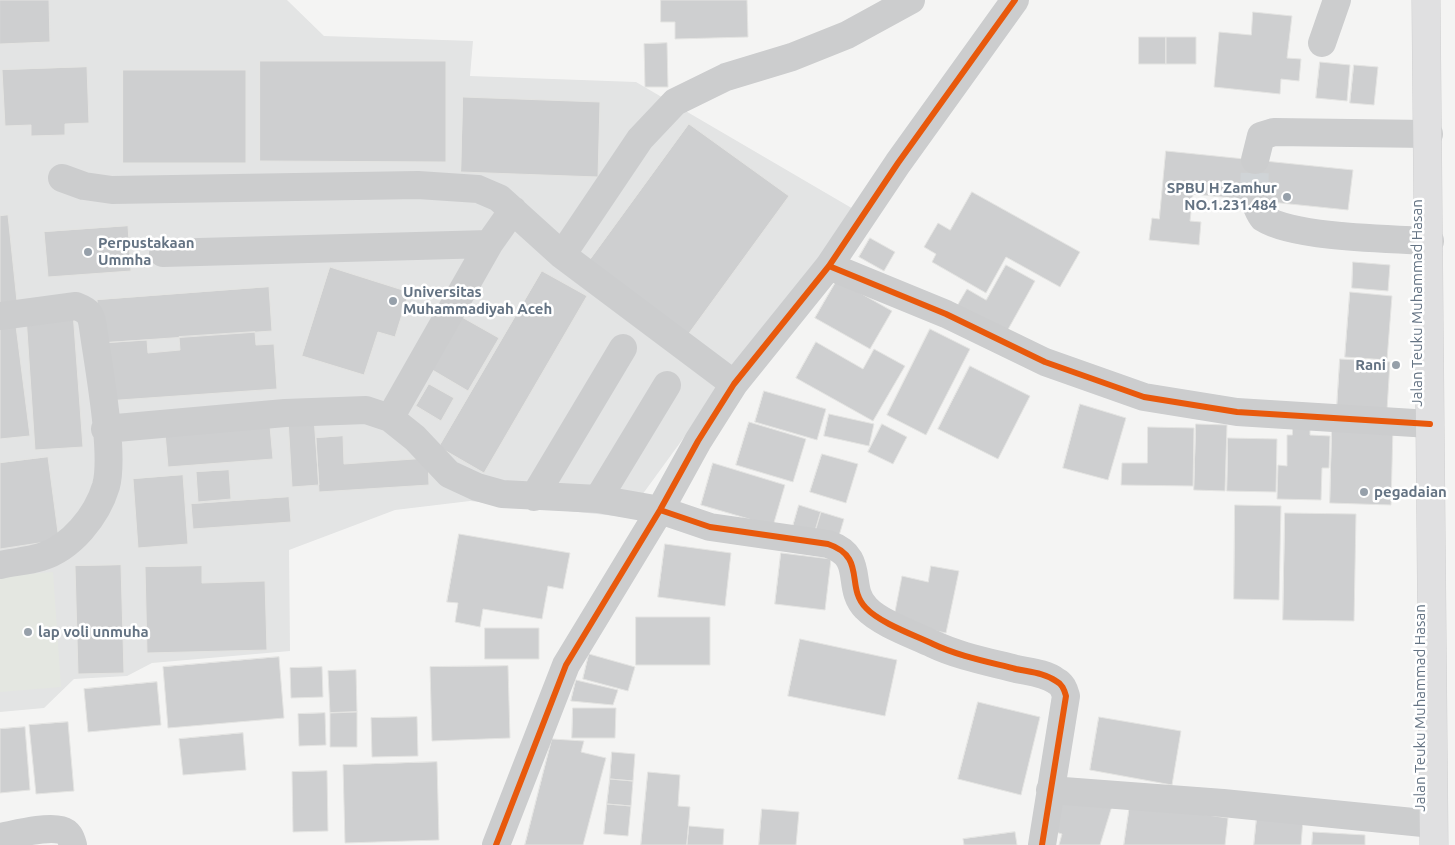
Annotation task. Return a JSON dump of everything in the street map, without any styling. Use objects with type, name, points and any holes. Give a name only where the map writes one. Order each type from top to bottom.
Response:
[{"type":"highway","name":"Jalan Teuku Muhammad Hasan","points":[[1426,0],[1430,241],[1433,834]]},
{"type":"street","points":[[562,255],[640,139],[675,102],[726,78],[847,35],[910,0]]},
{"type":"street","points":[[496,845],[566,665],[660,510],[698,441],[734,384],[829,266],[898,163],[1015,0]]},
{"type":"street","points":[[1322,44],[1338,0]]},
{"type":"street","points":[[1255,160],[1261,136],[1274,132],[1429,134]]},
{"type":"street","points":[[62,178],[84,186],[112,190],[418,185],[478,189],[499,198],[562,255],[734,384]]},
{"type":"street","points":[[1254,201],[1261,216],[1278,225],[1310,232],[1430,241]]},
{"type":"street","points":[[390,418],[489,244],[513,210]]},
{"type":"street","points":[[163,253],[489,244]]},
{"type":"street","points":[[829,266],[946,314],[1045,362],[1144,398],[1237,412],[1430,424]]},
{"type":"street","points":[[0,316],[76,306],[87,310],[91,316],[93,327],[108,457],[106,485],[98,506],[83,527],[68,543],[42,557],[0,565]]},
{"type":"street","points":[[534,497],[623,348]]},
{"type":"street","points":[[598,499],[667,385]]},
{"type":"street","points":[[105,429],[331,410],[366,410],[390,418],[415,438],[449,474],[477,487],[494,492],[534,497],[557,496],[598,499],[660,510],[710,527],[828,544],[842,549],[850,560],[864,607],[875,616],[936,645],[990,662],[1046,676],[1057,681],[1063,687],[1066,696],[1042,845]]},
{"type":"street","points":[[1050,790],[1223,803],[1433,834]]},
{"type":"street","points":[[0,837],[50,829],[62,830],[70,835],[73,845]]},
{"type":"shaded area","name":"Universitas Muhammadiyah Aceh","points":[[0,0],[287,0],[324,36],[473,41],[470,76],[636,82],[855,210],[717,392],[626,517],[470,501],[395,510],[289,550],[290,651],[152,663],[127,676],[74,679],[44,708],[0,712]]},
{"type":"shaded area","name":"lap voli unmuha","points":[[53,572],[61,687],[0,692],[0,576]]},
{"type":"building","points":[[0,0],[49,0],[50,42],[0,44]]},
{"type":"building","points":[[661,0],[747,0],[748,37],[675,39],[675,22],[661,22]]},
{"type":"building","points":[[1253,12],[1292,16],[1287,58],[1301,59],[1299,81],[1281,79],[1280,94],[1214,87],[1219,32],[1251,35]]},
{"type":"building","points":[[1139,37],[1166,37],[1166,64],[1139,64]]},
{"type":"building","points":[[1166,37],[1196,37],[1196,64],[1166,64]]},
{"type":"building","points":[[667,43],[668,87],[645,87],[644,44]]},
{"type":"building","points":[[260,61],[446,61],[446,162],[260,161]]},
{"type":"building","points":[[1320,62],[1350,65],[1347,101],[1316,98]]},
{"type":"building","points":[[1354,65],[1378,67],[1374,105],[1350,103]]},
{"type":"building","points":[[87,67],[89,123],[65,124],[65,135],[31,136],[31,125],[5,126],[2,70]]},
{"type":"building","points":[[123,70],[246,70],[246,163],[123,163]]},
{"type":"building","points":[[463,97],[600,102],[598,177],[461,172]]},
{"type":"building","points":[[689,124],[789,196],[687,336],[587,264]]},
{"type":"building","name":"SPBU H Zamhur NO.1.231.484","points":[[1166,151],[1353,170],[1348,210],[1193,194],[1190,221],[1201,222],[1199,245],[1149,240],[1152,218],[1159,219]]},
{"type":"building","points":[[972,192],[1080,252],[1060,287],[1006,257],[986,293],[932,262],[936,254],[924,247],[938,223],[950,230]]},
{"type":"building","points":[[8,215],[18,311],[0,313],[0,216]]},
{"type":"building","name":"Perpustakaan Ummha","points":[[128,226],[131,271],[48,277],[44,232]]},
{"type":"building","points":[[870,238],[895,252],[884,271],[859,257]]},
{"type":"building","points":[[1353,262],[1390,265],[1388,291],[1352,288]]},
{"type":"building","points":[[1006,265],[1035,281],[1006,333],[957,306],[967,289],[986,300]]},
{"type":"building","points":[[330,267],[409,292],[395,337],[378,332],[364,375],[302,356]]},
{"type":"building","points":[[542,271],[587,296],[484,473],[439,447]]},
{"type":"building","points":[[837,280],[892,311],[870,349],[815,318]]},
{"type":"building","points":[[269,287],[272,331],[100,343],[97,300]]},
{"type":"building","points":[[1350,292],[1392,296],[1387,360],[1345,357]]},
{"type":"building","points":[[73,312],[83,447],[35,450],[26,316]]},
{"type":"building","points":[[460,316],[499,338],[468,391],[429,368]]},
{"type":"building","points":[[15,318],[30,436],[0,439],[0,320]]},
{"type":"building","points":[[930,329],[970,349],[926,435],[887,415]]},
{"type":"building","points":[[255,332],[256,345],[274,344],[277,389],[105,401],[100,343],[147,340],[148,353],[180,350],[179,337]]},
{"type":"building","points":[[816,342],[863,369],[874,349],[905,366],[873,421],[796,378]]},
{"type":"building","points":[[1340,359],[1390,362],[1387,410],[1337,406]]},
{"type":"building","points":[[970,366],[1030,396],[998,459],[938,429]]},
{"type":"building","points":[[429,384],[454,398],[441,421],[416,406]]},
{"type":"building","points":[[764,391],[826,409],[817,440],[755,422]]},
{"type":"building","points":[[1080,404],[1126,418],[1108,480],[1063,468]]},
{"type":"building","points":[[829,414],[874,424],[869,446],[824,436]]},
{"type":"building","points":[[314,418],[319,485],[292,487],[288,419]]},
{"type":"building","points":[[749,422],[806,439],[793,482],[736,465]]},
{"type":"building","points":[[882,424],[907,437],[893,464],[868,452]]},
{"type":"building","points":[[1196,424],[1227,425],[1225,491],[1194,490]]},
{"type":"building","points":[[1293,424],[1310,424],[1310,435],[1330,436],[1329,468],[1322,468],[1321,500],[1277,499],[1278,465],[1287,466],[1287,435],[1292,435]]},
{"type":"building","points":[[1332,425],[1393,427],[1391,505],[1330,503]]},
{"type":"building","points":[[270,426],[273,459],[168,467],[165,433]]},
{"type":"building","points":[[1148,427],[1194,428],[1193,486],[1121,485],[1122,463],[1147,463]]},
{"type":"building","points":[[343,436],[344,464],[428,458],[429,485],[319,492],[316,438]]},
{"type":"building","points":[[1228,438],[1277,439],[1276,492],[1227,491]]},
{"type":"building","points":[[822,454],[858,464],[846,503],[810,492]]},
{"type":"building","points":[[48,457],[59,540],[0,549],[0,463]]},
{"type":"building","points":[[713,463],[785,485],[773,526],[701,505]]},
{"type":"building","points":[[229,470],[231,499],[198,502],[196,472]]},
{"type":"building","points":[[183,475],[188,544],[138,548],[133,479]]},
{"type":"building","points":[[289,497],[291,522],[193,529],[191,504]]},
{"type":"building","points":[[799,505],[821,512],[815,532],[793,526]]},
{"type":"building","points":[[1235,505],[1281,506],[1279,600],[1234,599]]},
{"type":"building","points":[[821,512],[844,519],[838,539],[815,532]]},
{"type":"building","points":[[1285,513],[1356,514],[1354,621],[1283,620]]},
{"type":"building","points":[[459,534],[570,553],[563,589],[548,586],[542,619],[483,609],[480,627],[455,622],[458,603],[447,602]]},
{"type":"building","points":[[665,544],[731,553],[725,606],[658,597]]},
{"type":"building","points":[[781,553],[831,559],[825,610],[775,604]]},
{"type":"building","points":[[121,565],[124,673],[78,674],[75,566]]},
{"type":"building","points":[[202,566],[202,583],[265,581],[267,650],[147,653],[145,567]]},
{"type":"building","points":[[931,566],[959,571],[946,633],[893,622],[902,576],[928,582]]},
{"type":"building","points":[[636,617],[710,617],[710,665],[636,665]]},
{"type":"building","points":[[485,628],[539,628],[539,659],[485,659]]},
{"type":"building","points":[[800,639],[897,660],[885,716],[788,696]]},
{"type":"building","points":[[589,654],[635,667],[628,691],[583,679]]},
{"type":"building","points":[[279,657],[284,718],[168,728],[163,667]]},
{"type":"building","points":[[508,666],[510,738],[432,741],[430,667]]},
{"type":"building","points":[[322,667],[323,697],[291,698],[290,668]]},
{"type":"building","points":[[356,670],[357,712],[330,713],[328,671]]},
{"type":"building","points":[[576,680],[618,690],[613,705],[571,701]]},
{"type":"building","points":[[157,682],[161,725],[88,732],[84,689]]},
{"type":"building","points":[[978,702],[1040,717],[1021,795],[958,779]]},
{"type":"building","points":[[573,708],[616,708],[615,738],[572,738]]},
{"type":"building","points":[[357,712],[357,747],[330,747],[330,713]]},
{"type":"building","points":[[325,713],[326,745],[299,746],[298,714]]},
{"type":"building","points":[[417,717],[418,756],[372,757],[371,718]]},
{"type":"building","points":[[1099,717],[1181,731],[1172,785],[1090,770]]},
{"type":"building","points":[[68,722],[74,791],[36,794],[29,725]]},
{"type":"building","points":[[25,727],[30,790],[0,793],[0,729]]},
{"type":"building","points":[[243,733],[246,770],[183,775],[179,739]]},
{"type":"building","points":[[552,739],[584,741],[581,752],[606,758],[583,845],[525,845]]},
{"type":"building","points":[[612,752],[635,754],[633,781],[610,779]]},
{"type":"building","points":[[437,762],[439,840],[345,843],[343,765]]},
{"type":"building","points":[[327,771],[328,831],[293,832],[292,772]]},
{"type":"building","points":[[648,772],[680,775],[678,806],[690,807],[687,845],[641,845]]},
{"type":"building","points":[[610,779],[633,781],[631,806],[607,804]]},
{"type":"building","points":[[1062,791],[1112,806],[1100,845],[1059,845],[1062,834],[1049,830]]},
{"type":"building","points":[[607,804],[631,806],[628,836],[604,834]]},
{"type":"building","points":[[1130,804],[1228,818],[1225,845],[1124,845]]},
{"type":"building","points":[[762,809],[799,812],[796,845],[759,845]]},
{"type":"building","points":[[1257,816],[1303,820],[1301,845],[1254,845]]},
{"type":"building","points":[[689,826],[724,829],[723,845],[687,845]]},
{"type":"building","points":[[1015,832],[1017,845],[964,845],[963,839]]},
{"type":"building","points":[[1313,832],[1365,835],[1365,845],[1312,845]]},
{"type":"tunnel","points":[[1254,201],[1255,160]]},
{"type":"cycle path","points":[[496,845],[566,665],[660,510],[698,441],[734,384],[829,266],[898,163],[1015,0]]},
{"type":"cycle path","points":[[829,266],[946,314],[1045,362],[1144,397],[1237,412],[1430,424]]},
{"type":"cycle path","points":[[660,510],[710,527],[828,544],[840,550],[852,564],[860,600],[866,608],[888,624],[953,652],[1042,674],[1060,684],[1066,696],[1042,845]]},
{"type":"place","name":"SPBU H Zamhur NO.1.231.484","points":[[1287,197]]},
{"type":"place","name":"Perpustakaan Ummha","points":[[88,252]]},
{"type":"place","name":"Universitas Muhammadiyah Aceh","points":[[393,301]]},
{"type":"place","name":"Rani","points":[[1396,365]]},
{"type":"place","name":"pegadaian","points":[[1364,492]]},
{"type":"place","name":"lap voli unmuha","points":[[28,632]]}]
